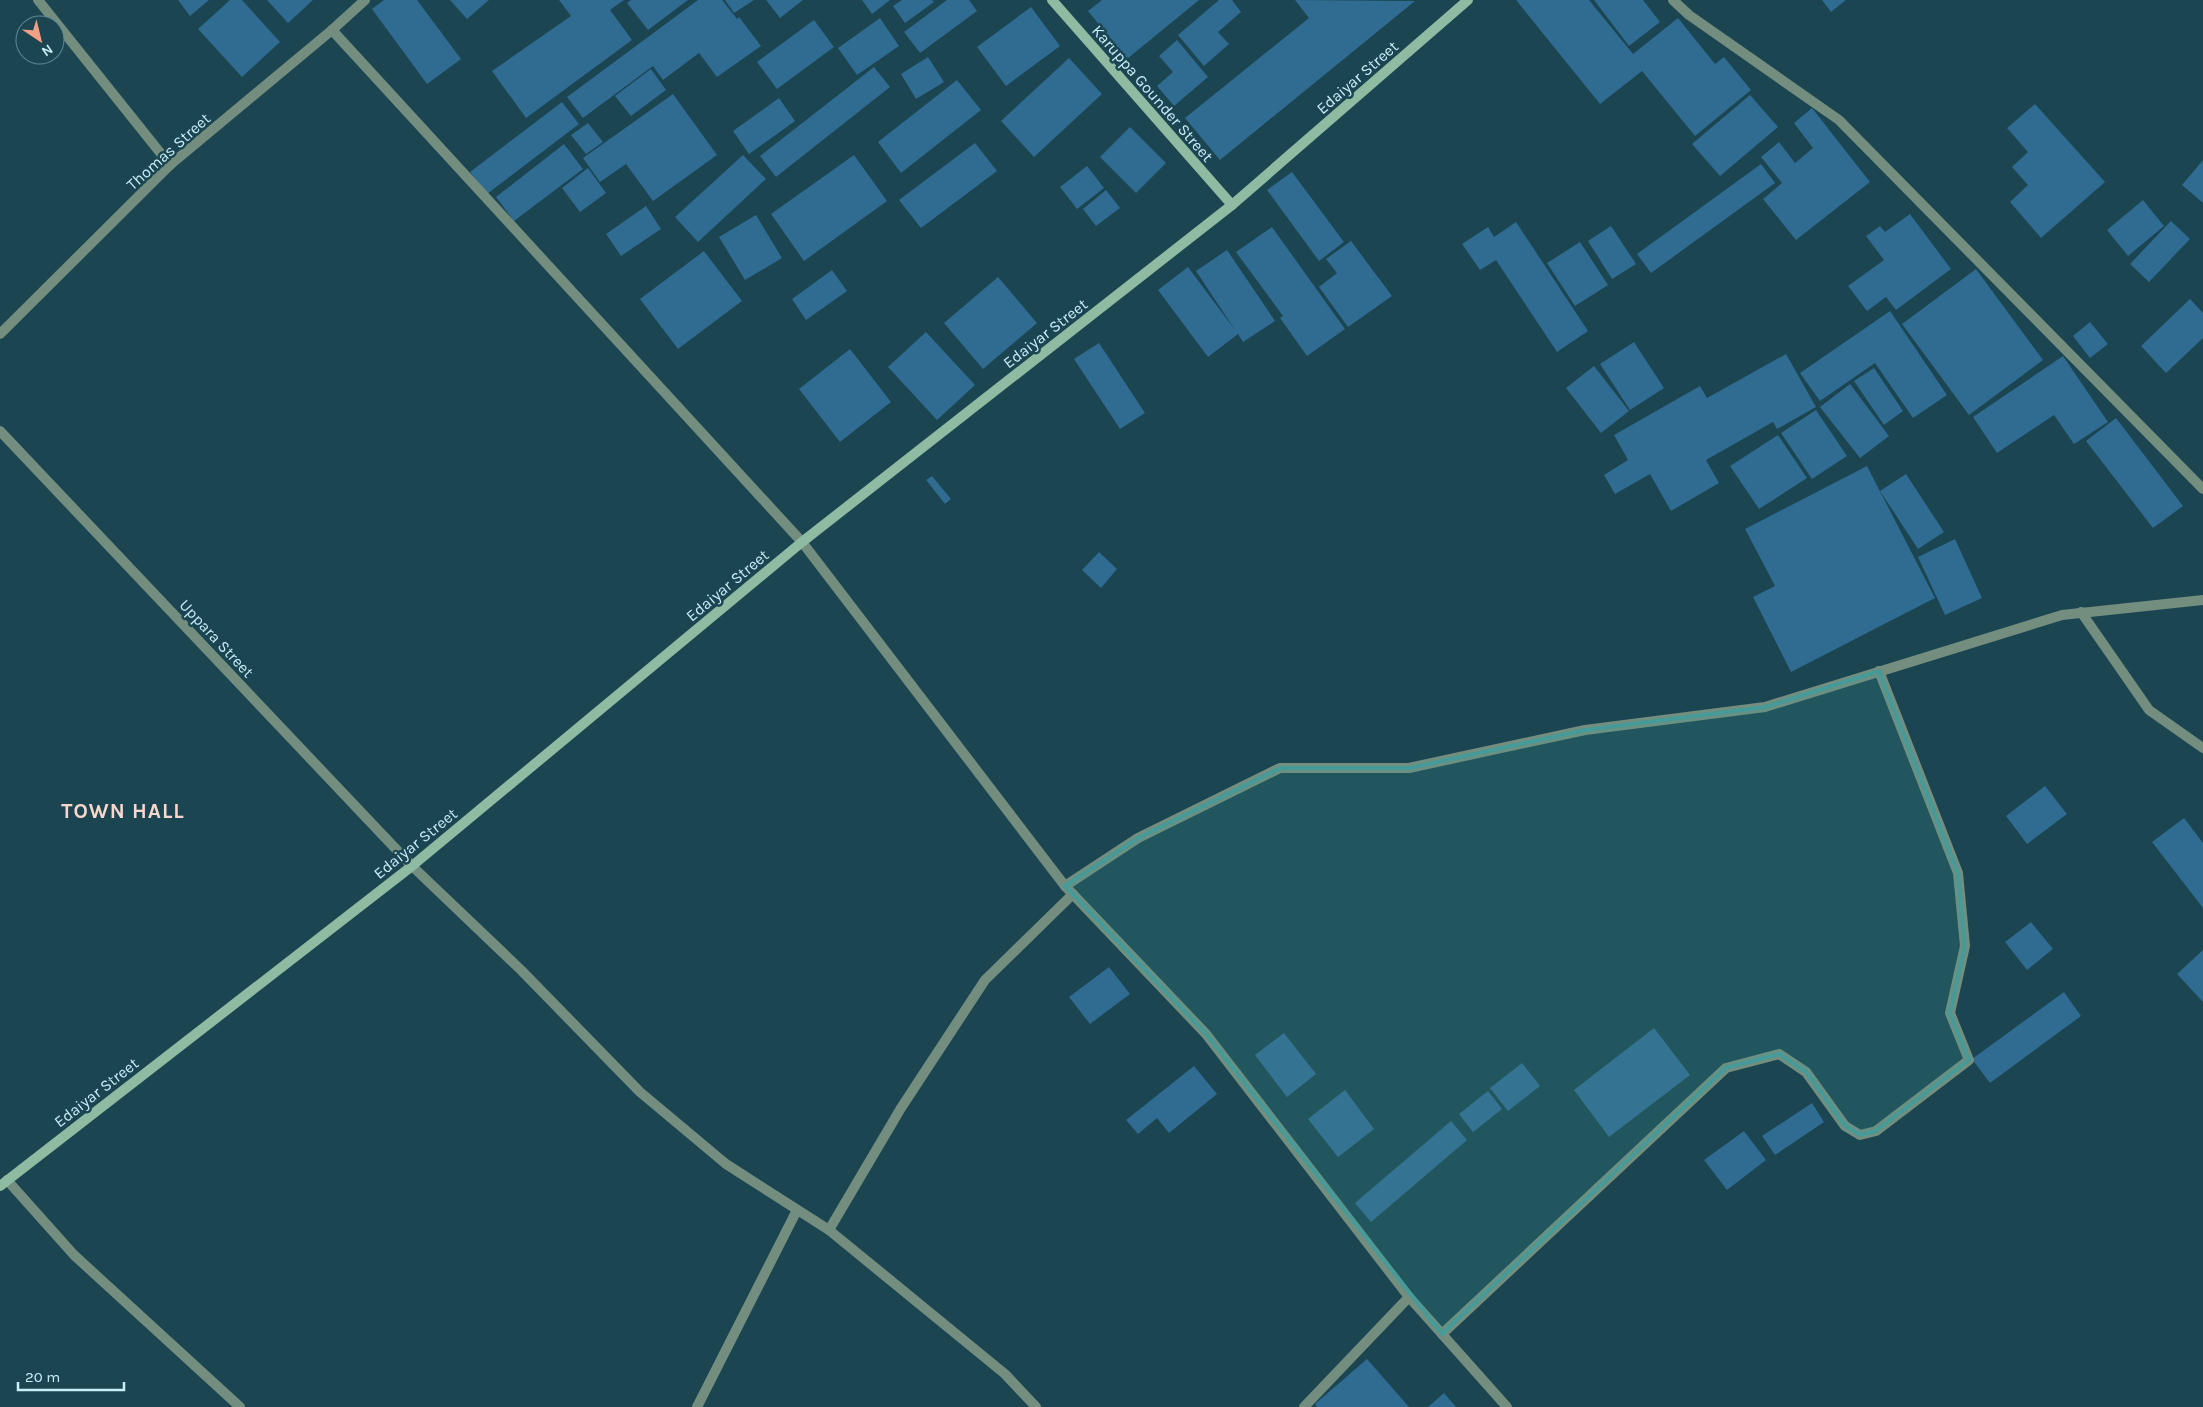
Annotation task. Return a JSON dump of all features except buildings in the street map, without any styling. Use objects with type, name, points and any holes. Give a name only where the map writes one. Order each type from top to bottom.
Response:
[{"type":"street","points":[[38,0],[170,165]]},
{"type":"street","name":"Thomas Street","points":[[0,334],[170,165],[332,30],[364,0]]},
{"type":"street","name":"Karuppa Gounder Street","points":[[1052,0],[1232,205]]},
{"type":"street","name":"Edaiyar Street","points":[[4,1183],[412,866],[802,542],[1232,205],[1468,0]]},
{"type":"street","points":[[1673,0],[1689,15],[1839,120],[2203,489]]},
{"type":"street","points":[[332,30],[802,542],[1065,886],[1206,1034],[1409,1297],[1507,1407]]},
{"type":"street","name":"Uppara Street","points":[[0,431],[412,866],[521,970],[640,1092],[726,1164],[829,1230],[1005,1374],[1036,1407]]},
{"type":"street","points":[[1065,886],[1138,838],[1280,768],[1409,768],[1585,730],[1765,707],[2062,615],[2203,600]]},
{"type":"street","points":[[2081,612],[2149,710],[2203,748]]},
{"type":"street","points":[[1442,1334],[1726,1068],[1779,1054],[1806,1072],[1845,1126],[1860,1135],[1876,1131],[1969,1060],[1950,1013],[1965,946],[1958,873],[1879,671]]},
{"type":"street","points":[[829,1230],[901,1108],[985,980],[1073,894]]},
{"type":"street","points":[[4,1183],[74,1255],[240,1407]]},
{"type":"street","points":[[697,1407],[796,1210]]},
{"type":"street","points":[[1304,1407],[1409,1297]]},
{"type":"highlighted area","points":[[1879,671],[1958,873],[1965,946],[1950,1013],[1969,1060],[1876,1131],[1860,1135],[1845,1126],[1806,1072],[1779,1054],[1726,1068],[1442,1334],[1206,1034],[1065,886],[1138,838],[1280,768],[1409,768],[1585,730],[1765,707]]},
{"type":"district","name":"TOWN HALL","points":[[123,811]]}]
